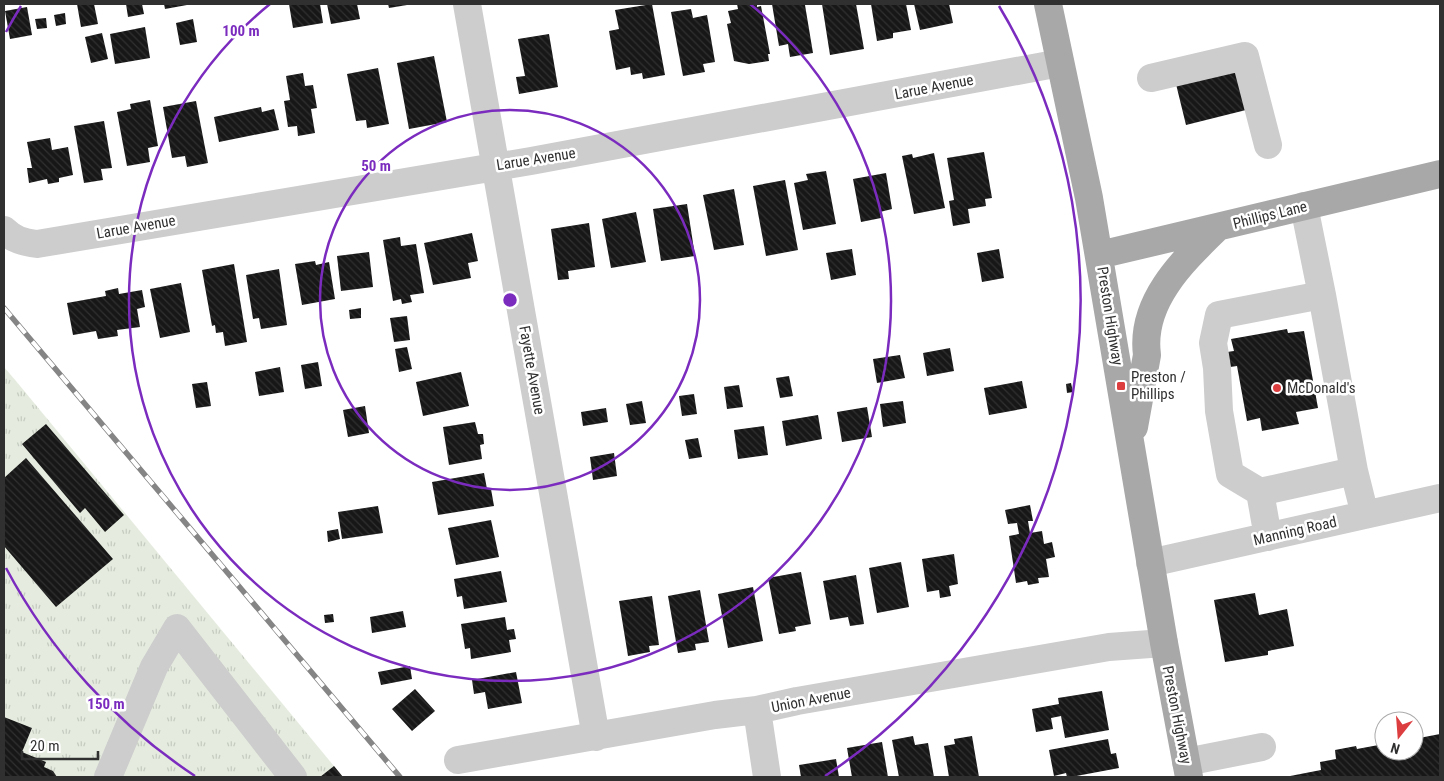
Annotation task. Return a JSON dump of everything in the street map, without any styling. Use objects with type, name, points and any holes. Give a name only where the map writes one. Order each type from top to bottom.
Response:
[{"type":"main road","name":"Preston Highway","points":[[1048,4],[1089,198],[1150,563],[1188,770]]},
{"type":"main road","name":"Phillips Lane","points":[[1099,255],[1440,174]]},
{"type":"main road","points":[[1131,446],[1148,356],[1146,344],[1148,321],[1156,300],[1187,258],[1218,228]]},
{"type":"street","name":"Fayette Avenue","points":[[466,4],[596,737]]},
{"type":"street","points":[[1151,78],[1245,56],[1268,145]]},
{"type":"street","name":"Larue Avenue","points":[[8,234],[20,242],[37,244],[496,166],[1060,63]]},
{"type":"street","points":[[1304,206],[1354,471],[1365,515]]},
{"type":"street","points":[[1322,295],[1219,315],[1213,343],[1217,368],[1219,411],[1230,474],[1260,492],[1354,471]]},
{"type":"street","points":[[1260,492],[1268,537]]},
{"type":"street","name":"Manning Road","points":[[1150,563],[1440,498]]},
{"type":"street","points":[[108,777],[154,667],[177,628],[288,771]]},
{"type":"street","name":"Union Avenue","points":[[458,760],[715,715],[758,710],[797,701],[1109,647],[1164,643]]},
{"type":"street","points":[[758,710],[767,777]]},
{"type":"street","points":[[1188,770],[1262,747]]},
{"type":"green space","points":[[4,367],[16,381],[343,777],[4,777]]},
{"type":"building","points":[[77,4],[94,4],[98,24],[81,27]]},
{"type":"building","points":[[126,4],[142,4],[144,14],[128,17]]},
{"type":"building","points":[[164,4],[187,4],[187,5],[165,9]]},
{"type":"building","points":[[289,4],[320,4],[323,23],[293,28]]},
{"type":"building","points":[[327,4],[357,4],[360,19],[331,24]]},
{"type":"building","points":[[388,4],[407,4],[407,5],[389,8]]},
{"type":"building","points":[[652,4],[665,75],[643,79],[642,73],[631,75],[630,67],[616,70],[609,31],[619,29],[615,10]]},
{"type":"building","points":[[737,4],[757,4],[757,7],[761,6],[770,54],[768,54],[769,61],[749,64],[734,61],[727,24],[731,23],[728,11],[738,9]]},
{"type":"building","points":[[772,4],[805,5],[813,53],[790,57],[788,44],[779,46]]},
{"type":"building","points":[[822,4],[856,4],[864,49],[830,55]]},
{"type":"building","points":[[871,4],[906,4],[911,30],[893,33],[893,38],[877,41]]},
{"type":"building","points":[[914,4],[949,4],[953,23],[920,30]]},
{"type":"building","points":[[27,7],[32,35],[10,39],[5,11]]},
{"type":"building","points":[[691,9],[693,18],[707,15],[715,62],[703,64],[705,72],[683,76],[671,12]]},
{"type":"building","points":[[65,13],[66,24],[56,26],[54,15]]},
{"type":"building","points":[[46,18],[47,28],[37,29],[35,19]]},
{"type":"building","points":[[193,19],[197,42],[180,45],[176,23]]},
{"type":"building","points":[[145,27],[150,58],[115,64],[110,34]]},
{"type":"building","points":[[102,33],[108,59],[91,63],[85,37]]},
{"type":"building","points":[[549,34],[558,87],[519,94],[516,77],[525,76],[518,39]]},
{"type":"building","points":[[434,56],[447,122],[409,129],[397,63]]},
{"type":"building","points":[[1239,66],[1250,109],[1186,125],[1175,80]]},
{"type":"building","points":[[378,68],[389,124],[367,128],[366,120],[356,121],[347,74]]},
{"type":"building","points":[[303,73],[305,86],[313,85],[317,108],[311,109],[315,133],[298,136],[297,126],[288,127],[284,101],[290,100],[286,76]]},
{"type":"building","points":[[150,100],[158,146],[148,148],[150,162],[127,166],[117,112],[131,109],[130,104]]},
{"type":"building","points":[[196,101],[208,163],[187,167],[185,156],[172,158],[163,107]]},
{"type":"building","points":[[261,107],[262,112],[274,109],[279,130],[219,142],[214,117]]},
{"type":"building","points":[[104,121],[112,168],[101,169],[103,180],[84,183],[74,126]]},
{"type":"building","points":[[50,138],[52,150],[68,147],[73,175],[59,178],[59,182],[48,184],[47,179],[29,183],[27,168],[32,168],[27,142]]},
{"type":"building","points":[[984,152],[992,198],[985,199],[986,206],[968,209],[970,223],[953,226],[949,201],[954,200],[947,158]]},
{"type":"building","points":[[934,153],[945,208],[914,214],[902,156],[912,154],[913,158]]},
{"type":"building","points":[[826,171],[836,224],[803,230],[794,183],[808,180],[806,174]]},
{"type":"building","points":[[886,173],[892,209],[880,212],[881,218],[861,222],[853,179]]},
{"type":"building","points":[[785,180],[798,250],[766,256],[753,186]]},
{"type":"building","points":[[734,189],[744,245],[714,250],[703,195]]},
{"type":"building","points":[[687,204],[695,256],[661,261],[653,209]]},
{"type":"building","points":[[636,212],[646,262],[611,268],[602,219]]},
{"type":"building","points":[[589,223],[595,267],[568,271],[569,279],[558,280],[551,229]]},
{"type":"building","points":[[472,233],[478,261],[468,263],[471,278],[433,285],[424,243]]},
{"type":"building","points":[[400,237],[401,246],[416,244],[424,293],[410,295],[412,302],[402,304],[401,299],[393,301],[383,240]]},
{"type":"building","points":[[852,249],[856,275],[831,280],[826,253]]},
{"type":"building","points":[[999,249],[1004,278],[982,282],[977,253]]},
{"type":"building","points":[[369,252],[373,287],[341,291],[337,256]]},
{"type":"building","points":[[315,261],[316,265],[329,262],[335,299],[302,305],[295,264]]},
{"type":"building","points":[[234,264],[247,342],[225,346],[223,332],[216,333],[215,325],[212,326],[202,270]]},
{"type":"building","points":[[279,269],[287,325],[261,329],[259,318],[253,319],[246,275]]},
{"type":"building","points":[[181,283],[190,332],[160,338],[150,289]]},
{"type":"building","points":[[118,288],[119,294],[142,290],[145,307],[137,309],[140,327],[117,330],[118,336],[98,339],[96,331],[73,335],[67,303],[106,296],[105,291]]},
{"type":"building","points":[[361,308],[361,318],[350,319],[349,310]]},
{"type":"building","points":[[407,316],[410,340],[394,342],[390,318]]},
{"type":"building","name":"McDonald's","points":[[1287,329],[1288,333],[1304,331],[1318,408],[1296,412],[1299,424],[1262,431],[1260,418],[1247,421],[1237,366],[1230,367],[1227,352],[1234,351],[1231,339]]},
{"type":"building","points":[[407,347],[412,369],[399,372],[395,349]]},
{"type":"building","points":[[950,348],[954,371],[927,376],[923,353]]},
{"type":"building","points":[[900,355],[905,378],[877,383],[873,359]]},
{"type":"building","points":[[318,362],[322,386],[305,389],[301,365]]},
{"type":"building","points":[[280,367],[284,392],[259,396],[255,372]]},
{"type":"building","points":[[461,372],[469,406],[423,416],[416,382]]},
{"type":"building","points":[[789,376],[793,396],[780,398],[776,378]]},
{"type":"building","points":[[1022,381],[1027,408],[989,415],[984,388]]},
{"type":"building","points":[[207,382],[211,406],[196,408],[192,384]]},
{"type":"building","points":[[1071,383],[1073,392],[1067,393],[1066,384]]},
{"type":"building","points":[[739,385],[743,407],[727,409],[724,387]]},
{"type":"building","points":[[694,394],[697,414],[682,416],[679,396]]},
{"type":"building","points":[[642,401],[646,423],[630,425],[626,404]]},
{"type":"building","points":[[903,401],[906,423],[883,427],[880,404]]},
{"type":"building","points":[[365,406],[369,433],[348,437],[343,410]]},
{"type":"building","points":[[867,407],[872,437],[842,442],[837,412]]},
{"type":"building","points":[[606,408],[608,422],[583,426],[581,412]]},
{"type":"building","points":[[818,415],[822,439],[786,446],[782,421]]},
{"type":"building","points":[[475,422],[478,434],[483,434],[484,444],[480,445],[482,459],[449,465],[443,427]]},
{"type":"building","points":[[46,424],[124,515],[105,532],[85,508],[80,513],[22,444]]},
{"type":"building","points":[[764,426],[768,455],[738,459],[734,430]]},
{"type":"building","points":[[698,438],[702,457],[689,459],[685,440]]},
{"type":"building","points":[[614,453],[617,476],[593,480],[590,457]]},
{"type":"building","points":[[26,458],[113,559],[56,607],[4,546],[4,478]]},
{"type":"building","points":[[484,473],[487,489],[491,489],[494,506],[438,515],[432,482]]},
{"type":"building","points":[[1030,505],[1033,521],[1028,521],[1030,533],[1042,531],[1044,544],[1052,542],[1055,557],[1046,559],[1049,577],[1038,578],[1039,583],[1028,585],[1027,581],[1016,583],[1009,536],[1019,534],[1017,523],[1008,524],[1005,510]]},
{"type":"building","points":[[378,506],[383,533],[342,539],[338,512]]},
{"type":"building","points":[[491,520],[499,557],[456,565],[448,528]]},
{"type":"building","points":[[338,529],[340,539],[328,542],[327,531]]},
{"type":"building","points":[[954,554],[958,584],[949,586],[951,596],[940,598],[939,590],[927,592],[922,559]]},
{"type":"building","points":[[901,562],[909,607],[877,613],[869,568]]},
{"type":"building","points":[[501,571],[507,602],[464,609],[462,596],[457,597],[454,579]]},
{"type":"building","points":[[801,572],[811,624],[795,627],[796,631],[779,634],[768,578]]},
{"type":"building","points":[[856,575],[864,624],[850,626],[848,617],[830,620],[823,581]]},
{"type":"building","points":[[753,587],[763,641],[728,648],[718,594]]},
{"type":"building","points":[[700,590],[709,642],[695,644],[696,650],[678,653],[668,596]]},
{"type":"building","points":[[1255,593],[1259,615],[1287,609],[1294,646],[1268,651],[1268,655],[1225,662],[1214,600]]},
{"type":"building","points":[[652,596],[659,645],[649,646],[650,652],[628,656],[619,601]]},
{"type":"building","points":[[403,611],[406,627],[372,633],[370,617]]},
{"type":"building","points":[[333,614],[334,622],[325,623],[324,615]]},
{"type":"building","points":[[505,617],[507,630],[514,629],[516,639],[509,640],[511,652],[471,659],[470,648],[465,649],[461,624]]},
{"type":"building","points":[[410,666],[412,679],[381,685],[378,672]]},
{"type":"building","points":[[516,672],[522,703],[488,709],[485,692],[474,694],[472,680]]},
{"type":"building","points":[[415,689],[435,711],[412,731],[392,709]]},
{"type":"building","points":[[1102,691],[1109,730],[1065,738],[1061,716],[1051,718],[1053,729],[1036,732],[1032,709],[1059,704],[1058,698]]},
{"type":"building","points":[[4,717],[32,728],[22,752],[46,762],[44,767],[53,771],[57,777],[4,777]]},
{"type":"building","points":[[1440,734],[1440,777],[1285,777],[1321,770],[1320,762],[1336,759],[1335,750],[1356,746],[1357,749],[1374,746],[1374,761],[1424,761],[1424,737]]},
{"type":"building","points":[[913,736],[915,745],[928,743],[934,777],[899,777],[892,740]]},
{"type":"building","points":[[972,736],[979,777],[949,777],[944,746],[955,744],[954,739]]},
{"type":"building","points":[[1108,739],[1111,754],[1116,753],[1119,768],[1071,777],[1067,777],[1066,773],[1054,776],[1049,750]]},
{"type":"building","points":[[882,742],[888,777],[852,777],[847,748]]},
{"type":"building","points":[[836,759],[839,777],[801,777],[799,765]]},
{"type":"building","points":[[334,766],[343,777],[320,777]]},
{"type":"railway","points":[[4,308],[400,777]]},
{"type":"place","name":"Preston / Phillips","points":[[1121,386]]},
{"type":"place","name":"McDonald's","points":[[1277,388]]}]
